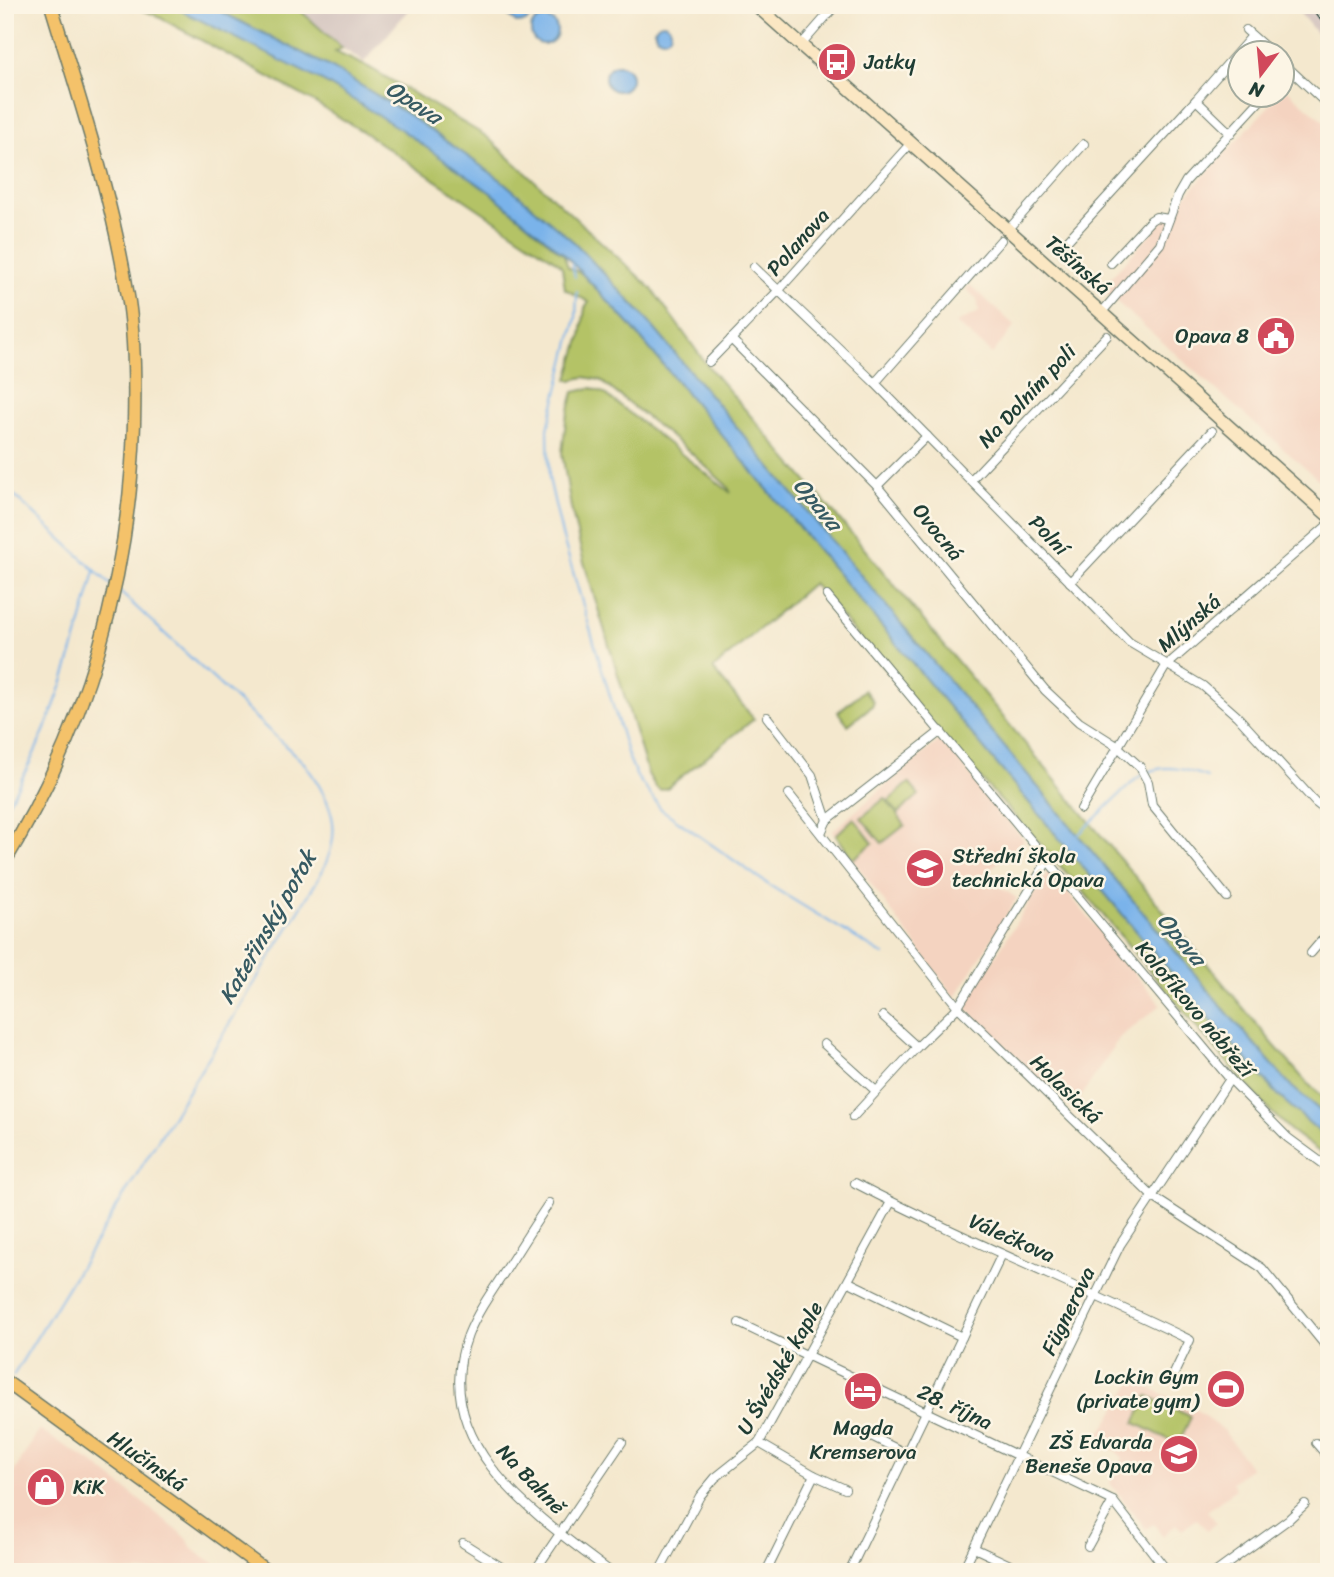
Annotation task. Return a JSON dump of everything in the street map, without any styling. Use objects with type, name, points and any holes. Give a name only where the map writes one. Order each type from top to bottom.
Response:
[{"type":"main road","points":[[5,861],[55,766],[90,677],[110,613],[122,551],[133,460],[134,369],[129,305],[118,243],[106,187],[51,5]]},
{"type":"main road","name":"Hlučínská","points":[[5,1381],[268,1572]]},
{"type":"street","name":"Těšínská","points":[[756,5],[911,143],[1005,235],[1102,312],[1329,516]]},
{"type":"street","points":[[801,45],[836,5]]},
{"type":"street","points":[[1068,241],[1196,100],[1226,62]]},
{"type":"street","points":[[1296,75],[1329,106]]},
{"type":"street","points":[[1196,100],[1231,134]]},
{"type":"street","points":[[1102,312],[1156,249],[1186,181],[1254,108]]},
{"type":"street","name":"Polanova","points":[[709,362],[779,290],[911,143]]},
{"type":"street","points":[[875,383],[1084,144]]},
{"type":"street","points":[[1111,263],[1151,220],[1156,217],[1169,219]]},
{"type":"street","name":"Polní","points":[[754,267],[875,383],[1129,642],[1203,686],[1237,716],[1315,802],[1329,813]]},
{"type":"street","name":"Na Dolním poli","points":[[971,480],[1107,336]]},
{"type":"street","name":"Ovocná","points":[[731,339],[877,486],[1045,690],[1079,722],[1140,767],[1148,782],[1152,805],[1227,897]]},
{"type":"street","points":[[1070,582],[1212,431]]},
{"type":"street","points":[[877,486],[927,436]]},
{"type":"street","name":"Mlýnská","points":[[1081,808],[1166,666],[1329,524]]},
{"type":"street","name":"Kolofíkovo nábřeží","points":[[827,596],[1230,1079],[1287,1138],[1329,1168]]},
{"type":"street","points":[[767,718],[812,775],[827,820]]},
{"type":"street","points":[[821,833],[827,820],[941,731]]},
{"type":"street","name":"Holasická","points":[[789,794],[958,1007],[1153,1197],[1262,1268],[1329,1350]]},
{"type":"street","points":[[853,1117],[958,1007],[1048,860]]},
{"type":"street","points":[[1311,953],[1329,932]]},
{"type":"street","points":[[883,1016],[917,1047]]},
{"type":"street","points":[[824,1044],[876,1091]]},
{"type":"street","name":"Fügnerova","points":[[962,1572],[1119,1245],[1230,1079]]},
{"type":"street","name":"Válečkova","points":[[855,1183],[1191,1340],[1171,1380]]},
{"type":"street","name":"U Švédské kaple","points":[[659,1572],[700,1496],[715,1478],[759,1443],[891,1202]]},
{"type":"street","name":"Na Bahně","points":[[549,1203],[469,1332],[460,1364],[460,1402],[465,1421],[486,1461],[508,1486],[559,1533],[611,1572]]},
{"type":"street","points":[[849,1572],[1002,1254]]},
{"type":"street","points":[[849,1282],[962,1337]]},
{"type":"street","name":"28. října","points":[[738,1323],[1113,1501],[1168,1572]]},
{"type":"street","points":[[1318,1335],[1329,1327]]},
{"type":"street","points":[[871,1436],[906,1454]]},
{"type":"street","points":[[534,1572],[622,1442]]},
{"type":"street","points":[[759,1443],[814,1475],[845,1489]]},
{"type":"street","points":[[1316,1443],[1329,1458]]},
{"type":"street","points":[[766,1572],[814,1475]]},
{"type":"street","points":[[1088,1546],[1113,1501]]},
{"type":"street","points":[[1216,1572],[1289,1519],[1305,1504]]},
{"type":"street","points":[[463,1543],[509,1572]]},
{"type":"street","points":[[974,1548],[1025,1572]]},
{"type":"shaded area","points":[[294,5],[413,5],[364,62],[342,48]]},
{"type":"shaded area","points":[[1293,5],[1325,5],[1329,10],[1329,48]]},
{"type":"shaded area","points":[[1296,98],[1329,126],[1329,489],[1101,288],[1267,108],[1296,108]]},
{"type":"shaded area","points":[[970,285],[1015,326],[992,354],[956,323],[979,312],[977,299],[966,289]]},
{"type":"shaded area","name":"Střední škola technická Opava","points":[[941,739],[1024,840],[982,876],[1017,898],[955,998],[832,831]]},
{"type":"shaded area","name":"Střední škola technická Opava","points":[[1049,870],[1161,1005],[1120,1037],[1072,1110],[964,1007]]},
{"type":"shaded area","name":"ZŠ Edvarda Beneše Opava","points":[[1134,1380],[1198,1411],[1224,1431],[1251,1468],[1232,1482],[1236,1489],[1207,1511],[1217,1523],[1207,1530],[1197,1519],[1182,1530],[1177,1524],[1162,1536],[1154,1524],[1146,1529],[1110,1483],[1123,1458],[1114,1449],[1096,1440]]},
{"type":"shaded area","points":[[39,1430],[93,1463],[187,1538],[192,1549],[228,1572],[5,1572],[5,1487]]},
{"type":"green space","points":[[131,5],[171,5],[317,78],[390,121],[478,182],[564,255],[568,267],[582,274],[629,324],[1210,1019],[1281,1098],[1329,1140],[1329,1159],[1290,1130],[1269,1110],[1083,891],[941,735],[813,583],[713,669],[754,719],[667,788],[660,790],[655,786],[648,774],[583,559],[571,508],[562,453],[566,420],[574,392],[592,388],[604,393],[731,493],[727,486],[690,452],[600,380],[584,377],[568,379],[581,336],[585,308],[589,302],[565,289],[559,263],[362,131],[300,94],[155,15]]},
{"type":"green space","points":[[208,5],[294,5],[342,48],[335,52],[370,68],[486,136],[651,288],[707,365],[857,540],[1274,1045],[1308,1084],[1329,1101],[1329,1118],[1292,1087],[1223,1008],[642,314],[575,243],[501,180],[409,115],[334,69]]},
{"type":"green space","points":[[864,690],[873,705],[848,725],[838,712]]},
{"type":"green space","points":[[909,783],[919,795],[898,813],[888,801]]},
{"type":"green space","points":[[885,798],[905,825],[882,843],[861,818]]},
{"type":"green space","points":[[854,818],[873,843],[853,859],[836,835]]},
{"type":"green space","points":[[1148,1396],[1191,1417],[1178,1444],[1135,1423]]},
{"type":"water","points":[[170,5],[208,5],[334,69],[409,115],[501,180],[575,243],[642,314],[1223,1008],[1292,1087],[1329,1118],[1329,1140],[1281,1098],[1210,1019],[629,324],[564,254],[491,193],[400,129],[326,83]]},
{"type":"water","points":[[507,5],[532,5],[532,14],[526,22],[516,23],[508,15]]},
{"type":"water","points":[[544,18],[554,21],[557,31],[554,41],[544,44],[534,41],[531,31],[534,21]]},
{"type":"water","points":[[660,23],[666,23],[671,31],[669,37],[660,39],[655,34],[655,28]]},
{"type":"water","points":[[618,65],[628,68],[631,78],[628,88],[618,91],[608,88],[605,78],[608,68]]},
{"type":"waterway","points":[[572,264],[575,277]]},
{"type":"waterway","points":[[577,291],[576,318],[548,429],[549,478],[562,535],[628,756],[637,777],[661,809],[769,885],[884,955]]},
{"type":"waterway","name":"Kateřinský potok","points":[[5,487],[110,584]]},
{"type":"waterway","points":[[5,808],[48,723],[95,571]]},
{"type":"waterway","name":"Kateřinský potok","points":[[13,1376],[317,881],[331,849],[333,821],[329,807],[305,764],[120,592]]},
{"type":"waterway","points":[[1147,773],[1169,768],[1207,777]]},
{"type":"waterway","points":[[1077,836],[1142,775]]},
{"type":"railway","points":[[1311,5],[1329,28]]},
{"type":"place","name":"Jatky","points":[[837,62]]},
{"type":"place","name":"Opava 8","points":[[1276,336]]},
{"type":"place","name":"Střední škola technická Opava","points":[[925,868]]},
{"type":"place","name":"Lockin Gym (private gym)","points":[[1226,1389]]},
{"type":"place","name":"Magda Kremserova","points":[[863,1391]]},
{"type":"place","name":"ZŠ Edvarda Beneše Opava","points":[[1179,1454]]},
{"type":"place","name":"KiK","points":[[46,1487]]},
{"type":"water label","name":"Opava","points":[[414,102]]},
{"type":"water label","name":"Opava","points":[[818,504]]},
{"type":"water label","name":"Opava","points":[[1182,939]]}]
